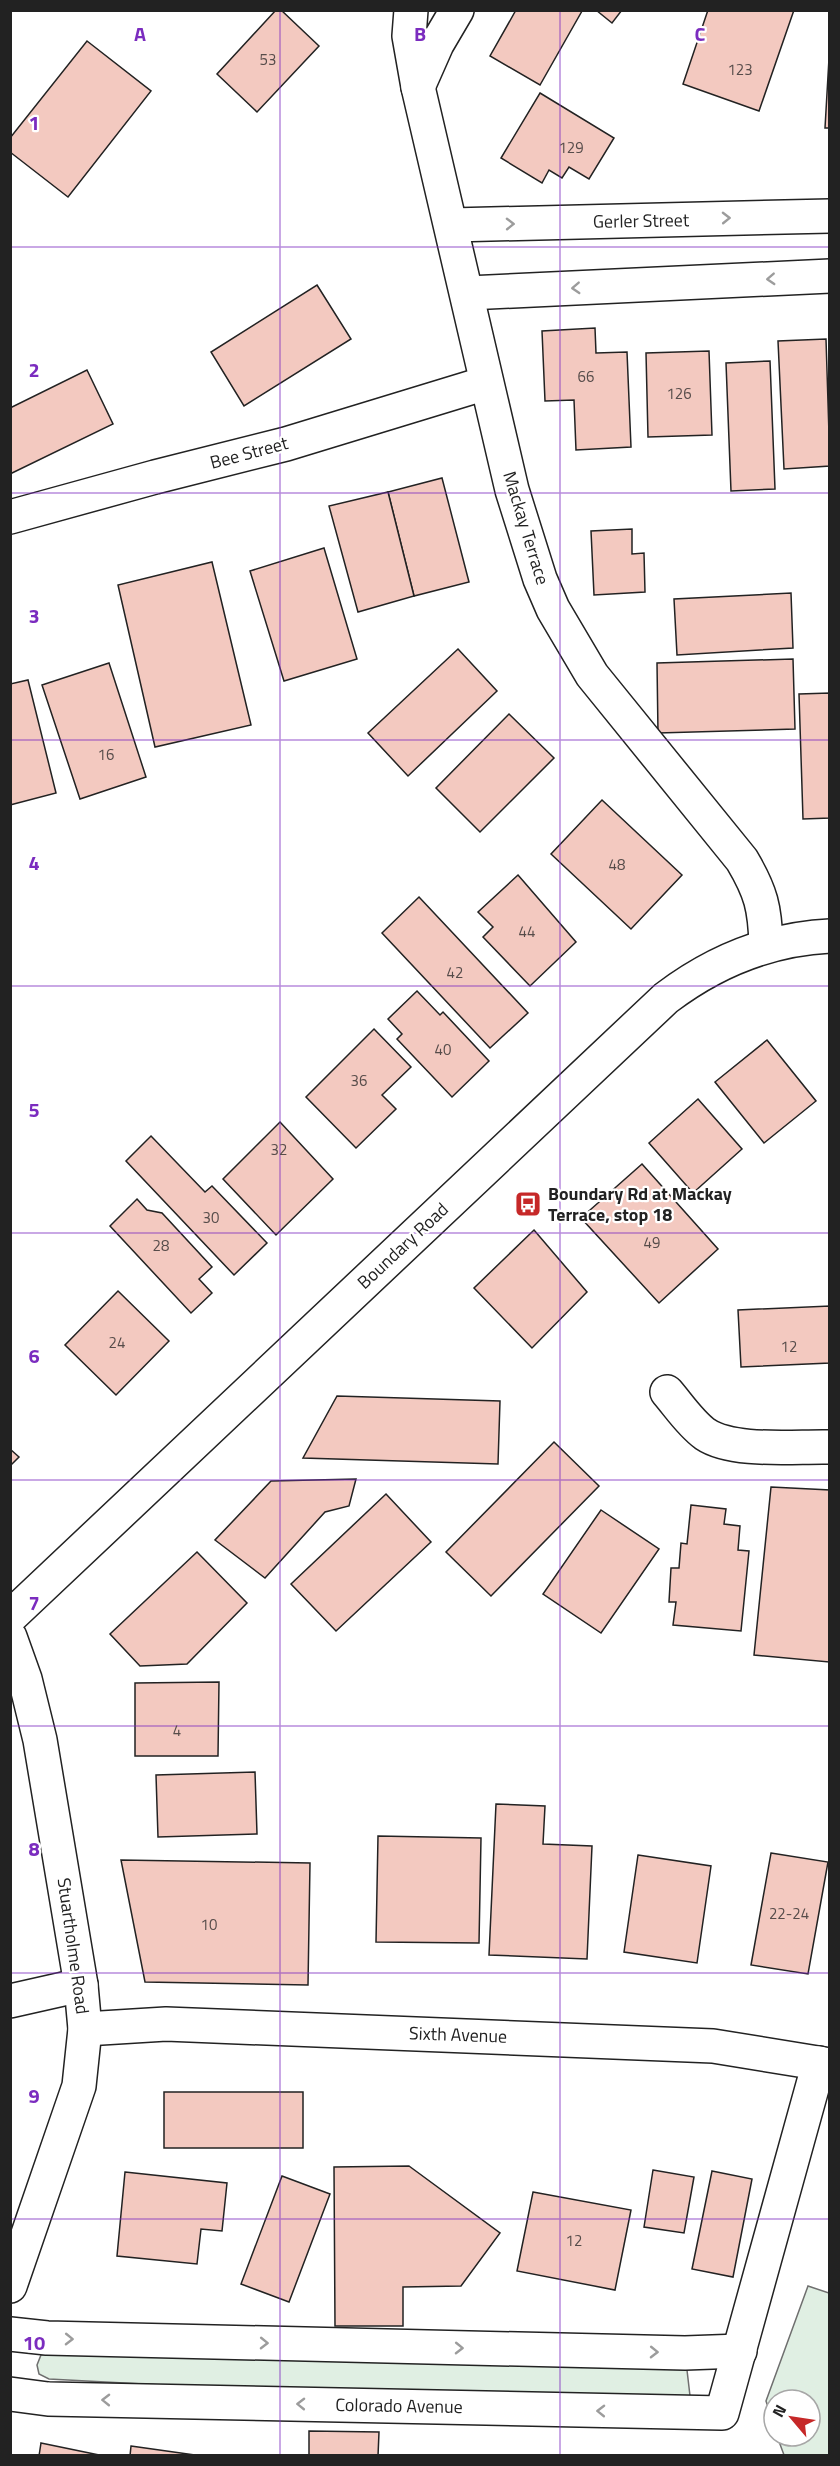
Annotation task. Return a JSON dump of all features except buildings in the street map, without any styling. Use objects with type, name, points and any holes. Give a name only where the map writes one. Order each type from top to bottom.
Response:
[{"type":"street","name":"Mackay Terrace","points":[[411,10],[409,36],[418,87],[523,533],[553,609],[602,689],[742,860],[759,889],[765,919],[766,945]]},
{"type":"street","points":[[418,87],[437,44],[457,10]]},
{"type":"street","name":"Gerler Street","points":[[452,225],[830,216]]},
{"type":"street","points":[[468,293],[830,276]]},
{"type":"street","name":"Bee Street","points":[[10,517],[286,444],[486,383]]},
{"type":"street","name":"Boundary Road","points":[[10,1617],[651,1011],[702,973],[766,945],[798,938],[830,936]]},
{"type":"street","points":[[667,1392],[696,1426],[717,1440],[741,1445],[830,1447]]},
{"type":"street","name":"Stuartholme Road","points":[[10,1637],[17,1649],[40,1740],[81,1985],[85,2029],[79,2086],[55,2163],[10,2286]]},
{"type":"street","points":[[10,2001],[81,1985]]},
{"type":"street","name":"Sixth Avenue","points":[[85,2029],[166,2024],[702,2045],[824,2064]]},
{"type":"street","name":"Colorado Avenue","points":[[10,2394],[48,2399],[723,2413],[824,2064]]},
{"type":"street","points":[[10,2334],[47,2338],[626,2352],[740,2351]]},
{"type":"green space","points":[[808,2286],[829,2293],[829,2455],[784,2455],[781,2448],[822,2448],[822,2388],[771,2388]]},
{"type":"green space","points":[[57,2352],[685,2353],[692,2413],[49,2379],[39,2374],[37,2365],[41,2355]]},
{"type":"place","name":"Boundary Rd at Mackay Terrace, stop 18","points":[[528,1204]]}]
